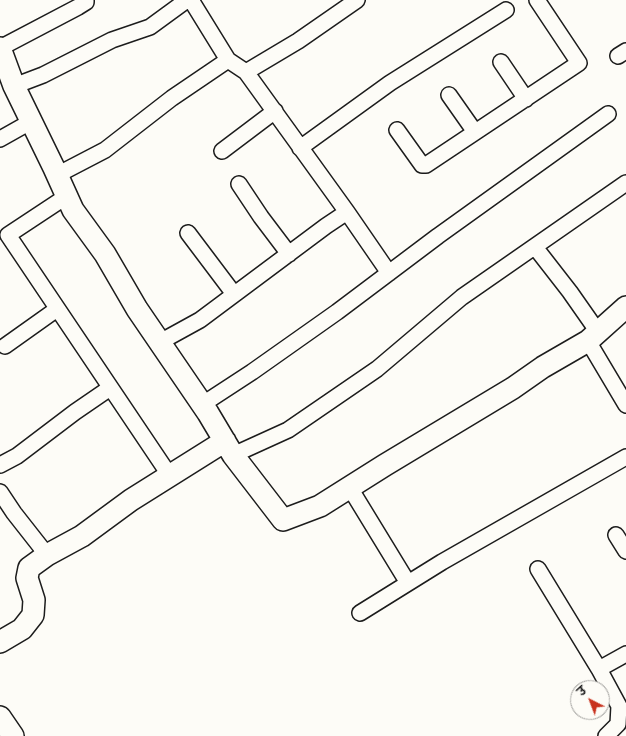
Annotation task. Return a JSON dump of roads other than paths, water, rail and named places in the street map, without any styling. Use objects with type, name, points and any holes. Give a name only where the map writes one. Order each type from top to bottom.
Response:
[{"type":"street","points":[[86,0],[86,2],[0,48],[14,86],[32,121],[73,210],[105,254],[138,309],[203,404],[229,448],[283,520],[320,506],[481,408],[543,367],[593,337],[626,307]]},
{"type":"street","points":[[14,86],[43,75],[112,40],[150,27],[187,0]]},
{"type":"street","points":[[191,0],[228,60],[246,72],[389,273]]},
{"type":"street","points":[[246,72],[298,41],[357,0]]},
{"type":"street","points":[[397,130],[423,166],[579,63],[537,0]]},
{"type":"street","points":[[300,148],[390,83],[506,10]]},
{"type":"street","points":[[57,175],[105,150],[172,98],[228,60]]},
{"type":"street","points":[[501,62],[526,99]]},
{"type":"street","points":[[449,95],[475,132]]},
{"type":"street","points":[[222,151],[275,111]]},
{"type":"street","points":[[203,404],[252,372],[337,312],[511,183],[608,114]]},
{"type":"street","points":[[0,139],[32,121]]},
{"type":"street","points":[[0,642],[22,628],[32,615],[34,600],[27,578],[29,568],[47,555],[82,536],[131,500],[170,476],[229,448],[288,430],[377,369],[462,297],[626,183]]},
{"type":"street","points":[[240,184],[261,217],[289,254]]},
{"type":"street","points":[[67,196],[4,238],[57,309],[170,476]]},
{"type":"street","points":[[160,342],[200,320],[347,212]]},
{"type":"street","points":[[188,233],[234,294]]},
{"type":"street","points":[[535,247],[570,292],[626,405]]},
{"type":"street","points":[[5,346],[57,309]]},
{"type":"street","points":[[0,465],[17,456],[75,412],[110,388]]},
{"type":"street","points":[[360,613],[523,515],[626,457]]},
{"type":"street","points":[[350,488],[408,583]]},
{"type":"street","points":[[0,492],[14,513],[47,555]]},
{"type":"street","points":[[616,535],[626,551]]},
{"type":"street","points":[[538,569],[599,669],[619,706],[618,724],[606,736]]},
{"type":"street","points":[[599,669],[626,654]]},
{"type":"street","points":[[0,717],[12,736]]}]
